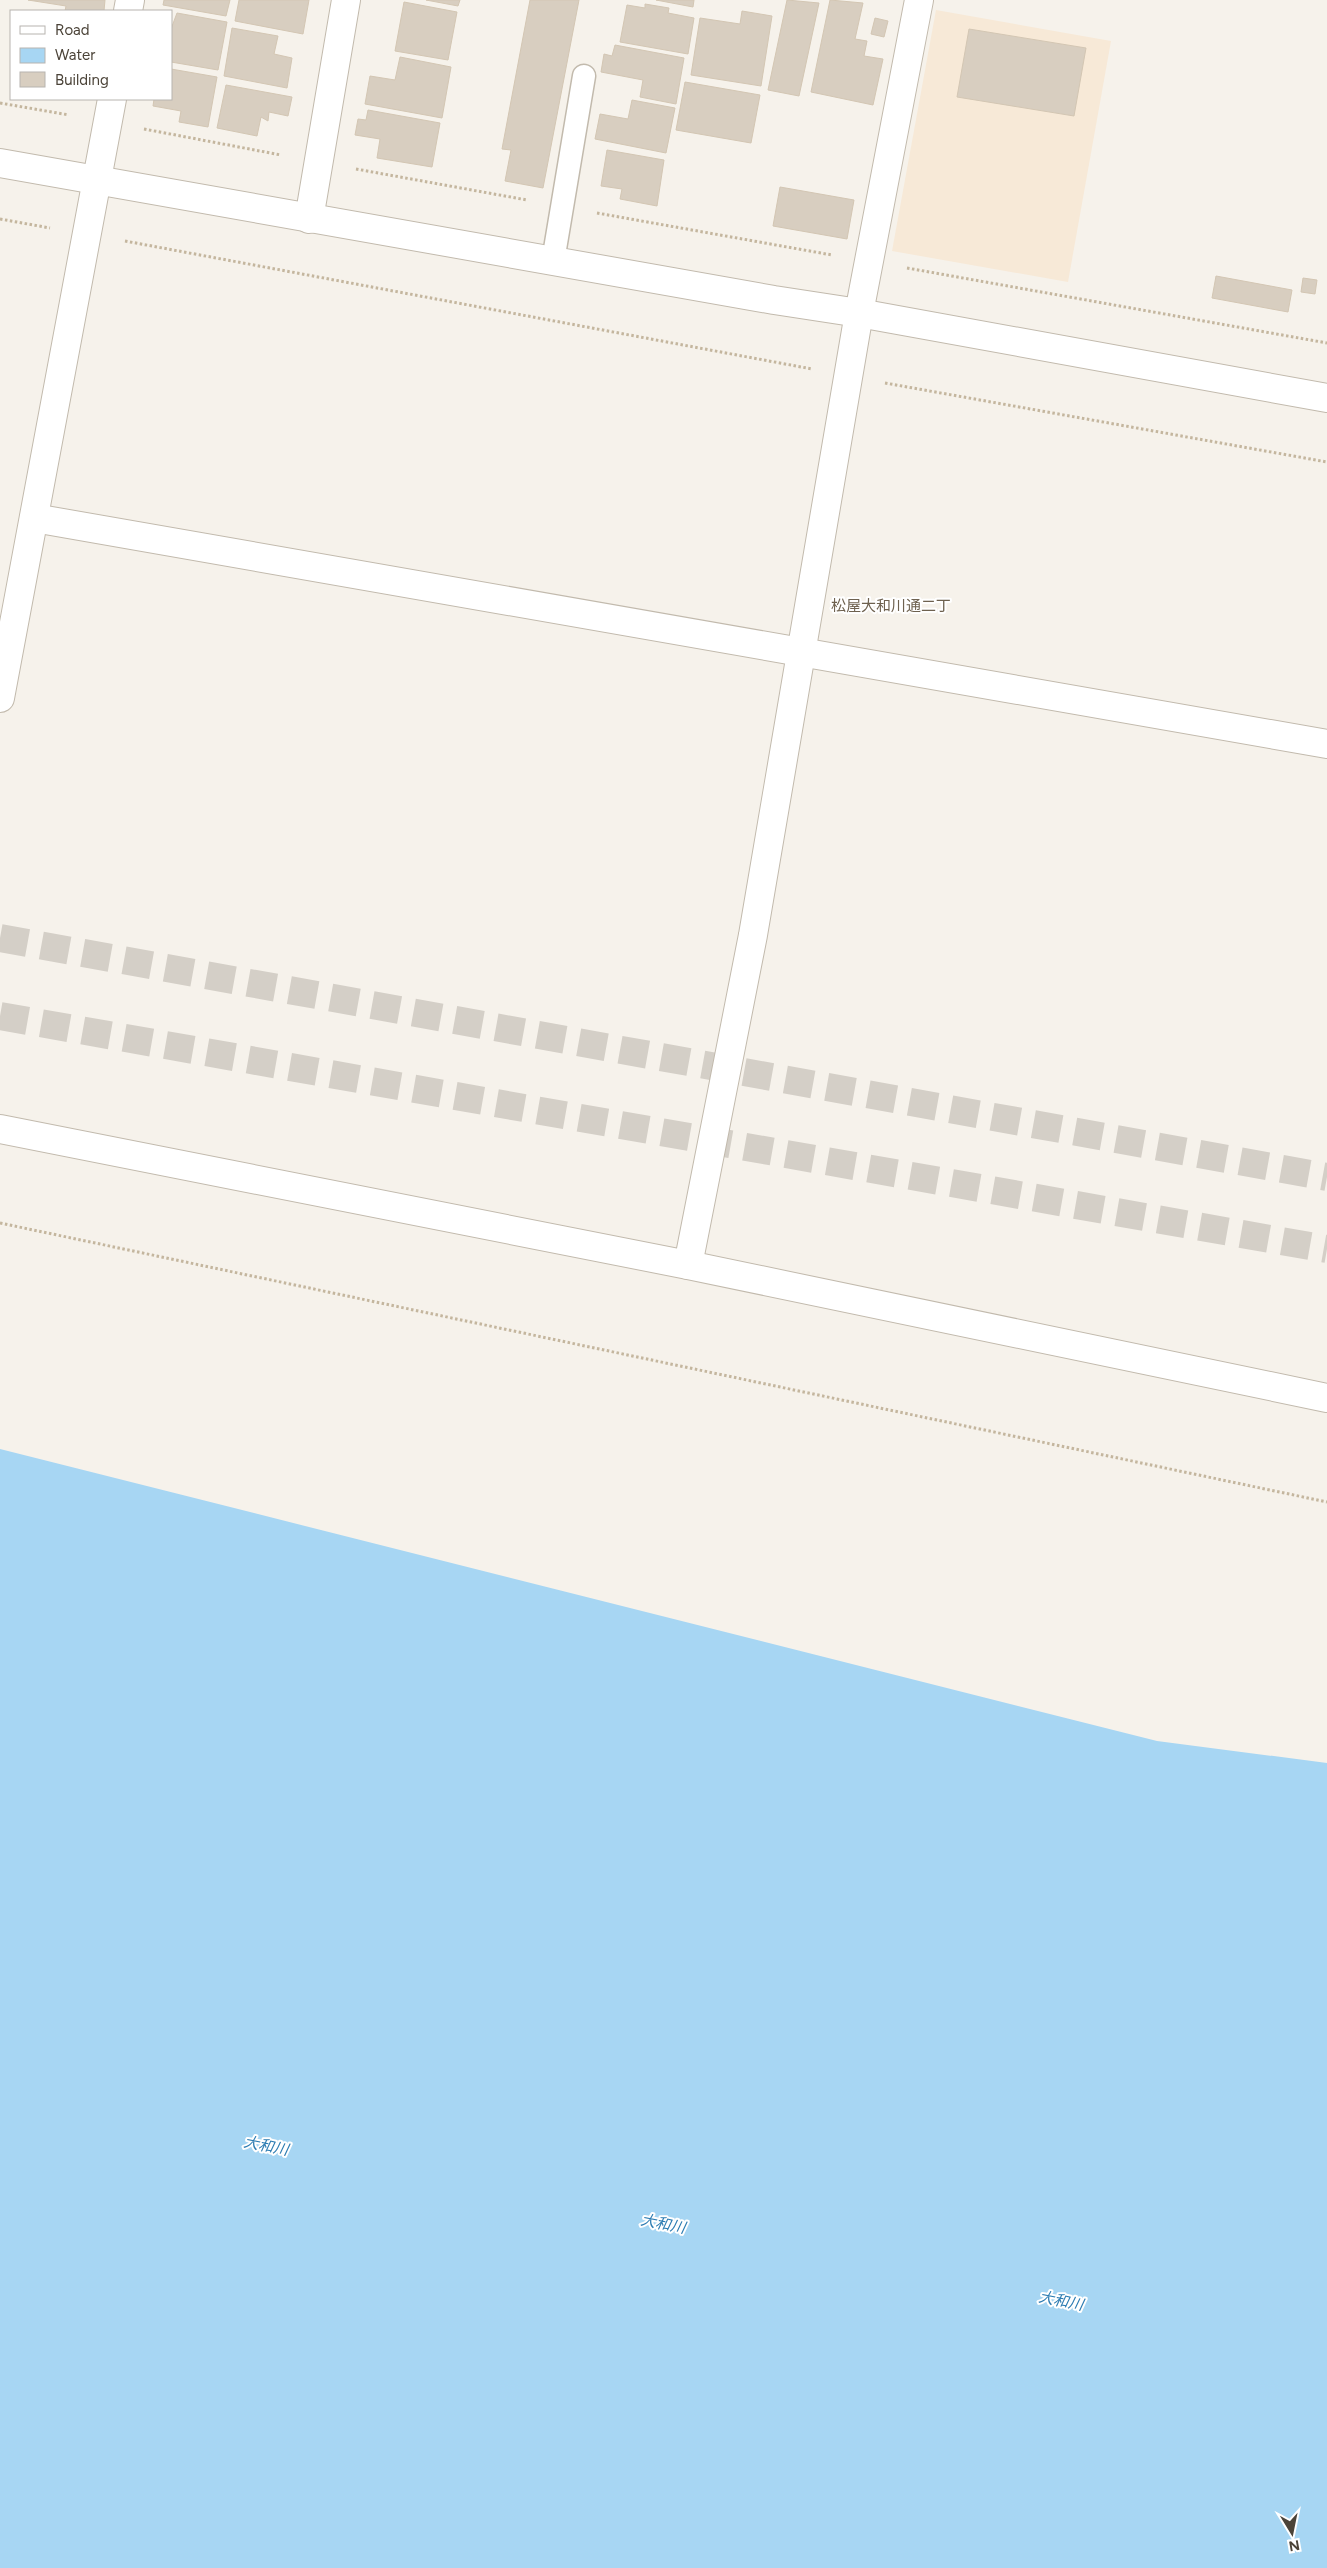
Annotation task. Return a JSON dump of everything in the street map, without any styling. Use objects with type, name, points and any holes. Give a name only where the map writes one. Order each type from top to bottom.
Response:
[{"type":"street","points":[[309,219],[346,0]]},
{"type":"street","points":[[688,1265],[753,935],[858,313],[919,0]]},
{"type":"street","points":[[0,698],[110,110]]},
{"type":"street","points":[[0,163],[96,182],[858,313],[1327,398]]},
{"type":"street","points":[[34,518],[1327,744]]},
{"type":"street","points":[[0,1129],[688,1265],[1327,1398]]},
{"type":"lane","points":[[553,261],[584,76]]},
{"type":"path","points":[[0,103],[110,110],[319,162],[1327,343]]},
{"type":"path","points":[[0,219],[848,376],[1327,462]]},
{"type":"path","points":[[0,1223],[1327,1502]]},
{"type":"shaded area","points":[[936,10],[1111,41],[1068,282],[892,251]]},
{"type":"water","name":"大和川","points":[[0,1449],[1157,1741],[1327,1763],[1327,2568],[0,2568]]},
{"type":"building","points":[[28,0],[105,0],[104,10],[65,10],[66,6]]},
{"type":"building","points":[[164,0],[230,0],[226,16],[163,5]]},
{"type":"building","points":[[239,0],[309,0],[303,34],[235,21]]},
{"type":"building","points":[[426,0],[460,0],[458,6]]},
{"type":"building","points":[[530,0],[579,0],[543,188],[505,181],[511,150],[502,149]]},
{"type":"building","points":[[656,0],[694,0],[693,7]]},
{"type":"building","points":[[787,0],[819,3],[799,96],[768,90]]},
{"type":"building","points":[[830,0],[863,3],[855,39],[867,41],[864,56],[883,59],[873,105],[811,92]]},
{"type":"building","points":[[404,2],[457,12],[448,60],[395,51]]},
{"type":"building","points":[[645,4],[669,8],[668,13],[694,18],[688,54],[620,42],[627,5],[645,8]]},
{"type":"building","points":[[742,11],[772,16],[761,86],[691,75],[700,18],[740,24]]},
{"type":"building","points":[[177,13],[227,22],[218,70],[172,62],[172,26]]},
{"type":"building","points":[[875,18],[888,21],[884,37],[871,34]]},
{"type":"building","points":[[232,28],[278,36],[274,54],[292,58],[287,88],[224,76]]},
{"type":"building","points":[[969,29],[1086,48],[1074,116],[957,97]]},
{"type":"building","points":[[615,45],[684,58],[676,104],[640,97],[643,80],[601,72],[604,54],[612,56]]},
{"type":"building","points":[[400,57],[451,67],[442,118],[365,104],[370,76],[395,80]]},
{"type":"building","points":[[172,69],[217,77],[208,127],[179,122],[181,111],[153,106],[154,100],[172,100]]},
{"type":"building","points":[[685,82],[760,95],[751,143],[676,130]]},
{"type":"building","points":[[226,85],[292,97],[288,116],[269,112],[268,121],[261,117],[257,136],[217,128]]},
{"type":"building","points":[[632,100],[675,108],[666,153],[595,139],[600,114],[628,119]]},
{"type":"building","points":[[368,110],[440,123],[432,167],[377,158],[380,139],[355,135],[358,119],[366,120]]},
{"type":"building","points":[[607,150],[664,160],[657,206],[620,199],[622,189],[601,186]]},
{"type":"building","points":[[780,187],[854,200],[847,239],[773,226]]},
{"type":"building","points":[[1216,276],[1292,290],[1288,312],[1212,298]]},
{"type":"building","points":[[1303,278],[1317,280],[1315,294],[1301,292]]},
{"type":"tunnel","points":[[0,938],[1327,1177]]},
{"type":"tunnel","points":[[0,1016],[1327,1249]]},
{"type":"district","name":"松屋大和川通二丁","points":[[891,606]]}]
